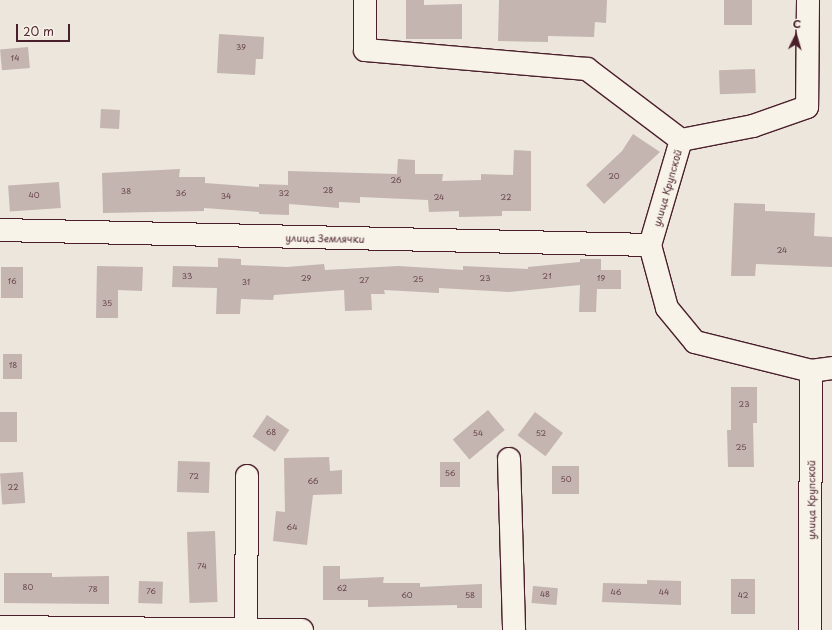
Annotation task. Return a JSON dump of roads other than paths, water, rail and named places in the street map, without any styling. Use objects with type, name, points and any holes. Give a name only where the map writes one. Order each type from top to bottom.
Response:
[{"type":"street","points":[[365,0],[365,50],[587,69],[682,140]]},
{"type":"street","name":"улица Крупской","points":[[808,0],[807,107],[752,126],[682,140],[650,245],[667,308],[695,342],[822,369],[810,630]]},
{"type":"street","name":"улица Землячки","points":[[0,230],[650,245]]},
{"type":"street","points":[[509,459],[514,630]]},
{"type":"street","points":[[246,630],[247,476]]},
{"type":"street","points":[[0,627],[302,630]]}]
